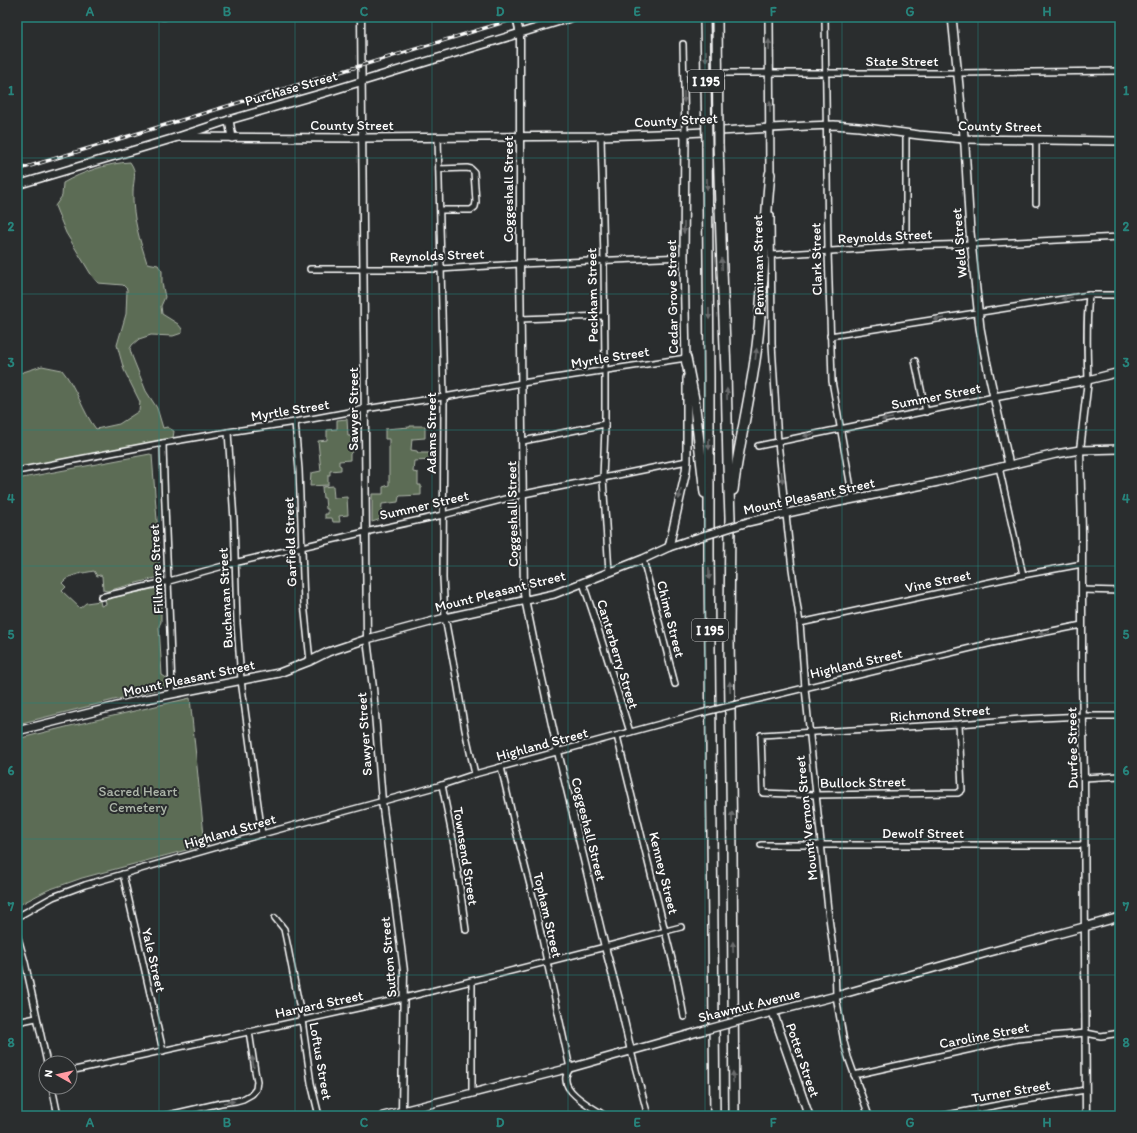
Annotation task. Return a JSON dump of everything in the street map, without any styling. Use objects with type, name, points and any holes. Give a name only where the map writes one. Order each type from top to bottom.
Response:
[{"type":"highway","name":"I 195","points":[[705,17],[710,376],[709,523],[715,1116]]},
{"type":"highway","name":"I 195","points":[[717,17],[718,144],[730,517],[729,638],[734,1116]]},
{"type":"highway","points":[[730,517],[739,449],[758,339],[770,174]]},
{"type":"highway","points":[[686,358],[695,407],[709,523]]},
{"type":"main road","name":"Purchase Street","points":[[17,185],[573,17]]},
{"type":"main road","name":"Penniman Street","points":[[769,17],[770,174]]},
{"type":"main road","name":"Weld Street","points":[[952,17],[964,139],[978,313],[983,350],[1009,465]]},
{"type":"main road","points":[[229,120],[232,138]]},
{"type":"main road","name":"County Street","points":[[178,137],[363,138],[601,136],[685,134],[826,125],[849,126],[964,139],[1120,141]]},
{"type":"main road","name":"Cedar Grove Street","points":[[669,547],[687,461],[684,257],[685,134]]},
{"type":"main road","name":"Summer Street","points":[[994,398],[1088,380],[1120,372]]},
{"type":"main road","name":"Mount Pleasant Street","points":[[17,731],[108,708],[279,673],[328,652],[367,639],[445,618],[554,594],[687,540],[748,522],[938,482],[1056,454],[1080,450],[1120,449]]},
{"type":"main road","name":"Shawmut Avenue","points":[[383,1116],[570,1068],[1120,917]]},
{"type":"main road","name":"Potter Street","points":[[773,1012],[809,1116]]},
{"type":"street","name":"Sawyer Street","points":[[361,17],[367,639],[373,688],[382,801]]},
{"type":"street","name":"Coggeshall Street","points":[[516,17],[520,34],[520,319],[524,494],[524,594],[558,752],[648,1116]]},
{"type":"street","name":"Clark Street","points":[[825,17],[828,251],[832,381],[853,499]]},
{"type":"street","name":"Cedar Grove Street","points":[[683,44],[685,134]]},
{"type":"street","name":"State Street","points":[[684,73],[958,73],[1120,71]]},
{"type":"street","points":[[906,133],[906,246]]},
{"type":"street","name":"Peckham Street","points":[[601,136],[605,370],[603,478],[609,572]]},
{"type":"street","name":"Adams Street","points":[[438,137],[444,397],[443,578],[445,618],[458,682],[465,730],[475,774]]},
{"type":"street","points":[[1036,140],[1036,203]]},
{"type":"street","points":[[439,169],[471,169],[474,172],[476,202],[475,207],[471,210],[440,210]]},
{"type":"street","name":"Penniman Street","points":[[770,174],[772,344],[778,442],[786,513]]},
{"type":"street","name":"Reynolds Street","points":[[771,255],[906,246],[1120,237]]},
{"type":"street","name":"Reynolds Street","points":[[310,269],[440,269],[684,257]]},
{"type":"street","points":[[1088,380],[1086,335],[1089,295]]},
{"type":"street","points":[[830,336],[1089,295],[1120,295]]},
{"type":"street","points":[[520,319],[604,316]]},
{"type":"street","name":"Myrtle Street","points":[[17,471],[228,432],[686,358]]},
{"type":"street","points":[[915,361],[926,412]]},
{"type":"street","name":"Durfee Street","points":[[1086,1116],[1082,532],[1080,450],[1088,380]]},
{"type":"street","name":"Summer Street","points":[[758,446],[994,398]]},
{"type":"street","name":"Garfield Street","points":[[295,422],[299,470],[304,603],[310,661]]},
{"type":"street","points":[[523,441],[605,424]]},
{"type":"street","name":"Buchanan Street","points":[[228,432],[234,520],[234,563],[241,680],[262,834]]},
{"type":"street","name":"Fillmore Street","points":[[163,443],[164,508],[169,581],[172,694]]},
{"type":"street","name":"Summer Street","points":[[102,597],[169,581],[234,563],[443,515],[524,494],[687,461]]},
{"type":"street","points":[[1000,467],[1022,575]]},
{"type":"street","name":"Mount Vernon Street","points":[[786,513],[800,623],[821,845],[835,964],[836,996],[844,1042],[869,1116]]},
{"type":"street","name":"Chime Street","points":[[643,559],[675,684]]},
{"type":"street","name":"Vine Street","points":[[800,623],[1022,575],[1082,564]]},
{"type":"street","name":"Canterberry Street","points":[[583,583],[630,732]]},
{"type":"street","points":[[1082,590],[1120,591]]},
{"type":"street","name":"Highland Street","points":[[17,917],[67,891],[85,885],[262,834],[442,785],[475,774],[701,713],[992,643],[1082,625]]},
{"type":"street","name":"Richmond Street","points":[[763,793],[761,736],[1021,719],[1120,716]]},
{"type":"street","name":"Bullock Street","points":[[763,793],[958,793],[962,790],[959,724]]},
{"type":"street","name":"Kenney Street","points":[[617,736],[677,979],[684,1017]]},
{"type":"street","name":"Topham Street","points":[[501,767],[547,961],[570,1068],[566,1078],[568,1086],[571,1093],[605,1116]]},
{"type":"street","points":[[1084,778],[1120,776]]},
{"type":"street","name":"Townsend Street","points":[[442,785],[454,845],[466,930]]},
{"type":"street","name":"Sutton Street","points":[[382,801],[404,971],[402,1112]]},
{"type":"street","name":"Dewolf Street","points":[[761,845],[1084,845]]},
{"type":"street","name":"Yale Street","points":[[123,874],[163,1050]]},
{"type":"street","name":"Loftus Street","points":[[275,918],[284,929],[302,1020],[311,1083],[319,1116]]},
{"type":"street","name":"Harvard Street","points":[[78,1069],[404,998],[605,947],[681,926]]},
{"type":"street","points":[[17,934],[25,962],[45,1055]]},
{"type":"street","points":[[472,981],[472,1093]]},
{"type":"street","points":[[17,1022],[36,1018]]},
{"type":"street","points":[[164,1116],[236,1101],[246,1098],[252,1094],[256,1089],[257,1081],[249,1031]]},
{"type":"street","name":"Caroline Street","points":[[854,1075],[1017,1039],[1086,1032],[1101,1036],[1120,1033]]},
{"type":"street","name":"Turner Street","points":[[942,1116],[1085,1090]]},
{"type":"street","points":[[54,1095],[58,1116]]},
{"type":"green space","points":[[130,162],[134,170],[134,210],[142,246],[147,263],[158,265],[162,271],[162,283],[165,297],[161,306],[162,314],[178,324],[182,329],[182,333],[173,336],[151,335],[139,339],[130,349],[146,391],[157,408],[163,428],[167,427],[174,431],[173,438],[17,468],[17,374],[42,366],[62,370],[72,384],[87,415],[96,429],[119,424],[139,411],[140,402],[124,370],[117,345],[126,314],[127,289],[123,285],[98,283],[92,276],[66,233],[55,206],[62,196],[63,183],[78,175],[95,169],[113,164]]},
{"type":"green space","points":[[347,419],[348,436],[356,436],[355,448],[350,454],[350,460],[339,461],[341,470],[330,471],[330,475],[328,475],[328,485],[310,486],[311,473],[321,471],[318,441],[327,440],[327,430],[337,429],[337,420]]},
{"type":"green space","points":[[425,426],[425,438],[412,439],[411,450],[417,451],[418,453],[433,453],[433,460],[414,461],[413,472],[418,473],[418,485],[421,485],[421,495],[400,496],[398,502],[382,504],[381,519],[372,522],[372,494],[383,494],[383,487],[389,485],[389,439],[385,439],[385,429]]},
{"type":"green space","points":[[150,454],[152,455],[159,546],[159,577],[107,591],[103,590],[102,576],[97,576],[94,571],[77,574],[65,580],[62,583],[66,587],[62,591],[80,608],[86,603],[100,601],[101,606],[106,604],[105,600],[107,599],[161,587],[161,622],[159,626],[162,675],[168,679],[166,687],[18,724],[17,479]]},
{"type":"green space","points":[[333,486],[334,498],[347,497],[348,515],[339,516],[340,522],[333,522],[332,518],[325,518],[325,514],[328,514],[328,509],[326,509],[325,498],[323,498],[322,487]]},
{"type":"green space","name":"Sacred Heart Cemetery","points":[[190,698],[205,845],[82,878],[48,890],[17,906],[17,739]]},
{"type":"railway","points":[[17,170],[521,17]]}]
